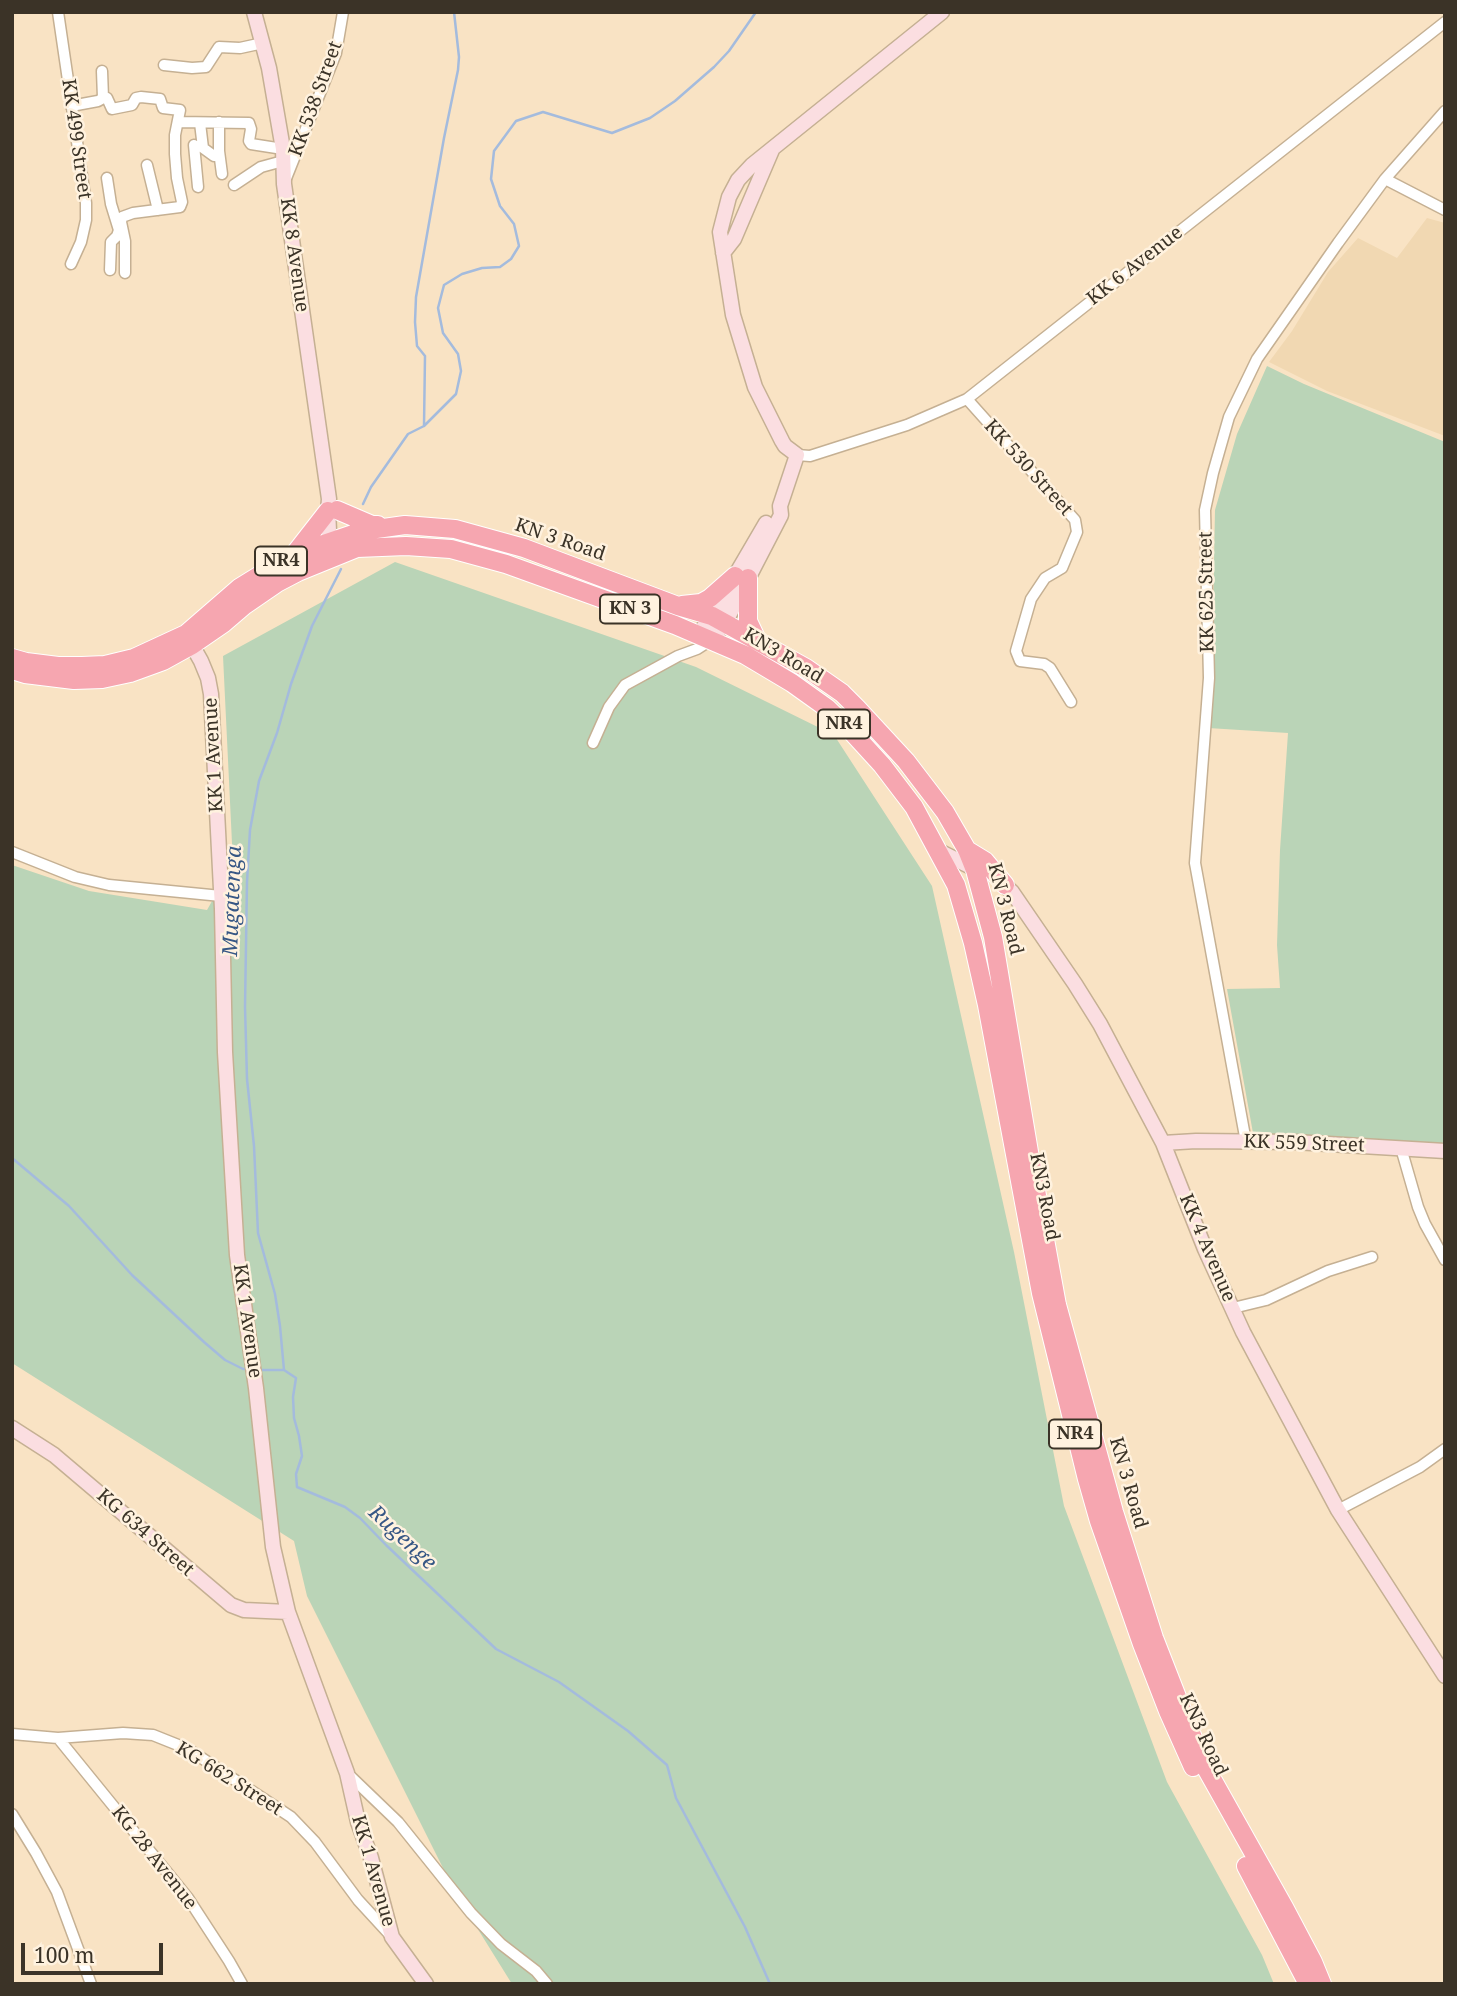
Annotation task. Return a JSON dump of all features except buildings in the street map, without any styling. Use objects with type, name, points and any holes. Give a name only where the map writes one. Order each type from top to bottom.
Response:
[{"type":"highway","points":[[294,554],[331,506],[372,525],[392,525]]},
{"type":"highway","name":"KN 3 Road","points":[[12,658],[58,666],[105,665],[189,640],[224,624],[277,583],[341,546],[392,525],[455,529],[524,548],[719,620],[806,668],[842,693],[906,761],[945,812],[975,870],[993,937],[1058,1305],[1148,1641],[1202,1761],[1313,1962],[1322,1984]]},
{"type":"highway","name":"KN 3 Road","points":[[12,670],[52,679],[102,679],[130,673],[163,661],[189,640],[239,589],[294,554],[341,546],[451,549],[563,584]]},
{"type":"highway","points":[[678,606],[701,603],[741,577],[748,621],[757,640]]},
{"type":"highway","name":"KN3 Road","points":[[563,584],[745,655],[827,708],[882,765],[914,807],[939,851],[956,885],[973,943],[1041,1293],[1099,1521],[1148,1641],[1185,1751],[1308,1984]]},
{"type":"highway","points":[[967,850],[985,861],[1002,882]]},
{"type":"highway","points":[[983,895],[992,882],[1002,882]]},
{"type":"main road","name":"KK 8 Avenue","points":[[254,12],[263,43],[283,155],[284,184],[331,506],[341,546]]},
{"type":"main road","points":[[704,637],[719,620],[741,577],[782,515],[780,506],[797,455],[785,446],[755,387],[733,314],[720,232],[729,197],[738,180],[752,165],[942,12]]},
{"type":"main road","points":[[723,253],[734,239],[774,146]]},
{"type":"main road","name":"KK 1 Avenue","points":[[189,640],[208,678],[211,694],[225,1052],[237,1255],[262,1439],[273,1547],[288,1612],[347,1773],[358,1822],[371,1858],[392,1937],[426,1984]]},
{"type":"main road","points":[[939,851],[1002,882]]},
{"type":"main road","name":"KK 4 Avenue","points":[[1002,882],[1012,892],[1076,984],[1100,1024],[1163,1143],[1205,1249],[1243,1332],[1338,1510],[1445,1676]]},
{"type":"main road","name":"KK 559 Street","points":[[1163,1143],[1295,1142],[1445,1151]]},
{"type":"main road","name":"KG 634 Street","points":[[12,1428],[54,1455],[231,1605],[244,1610],[288,1612]]},
{"type":"street","name":"KK 499 Street","points":[[58,12],[86,203],[82,242],[71,264]]},
{"type":"street","name":"KK 538 Street","points":[[284,184],[336,53],[343,12]]},
{"type":"street","name":"KK 6 Avenue","points":[[797,455],[810,456],[907,425],[967,399],[1445,22]]},
{"type":"street","points":[[164,65],[206,67],[219,47],[240,48],[263,43]]},
{"type":"street","points":[[102,71],[103,98]]},
{"type":"street","points":[[103,98],[107,98],[112,109],[132,105],[138,97],[160,99],[163,108],[180,110],[174,135],[180,207],[122,217],[125,273]]},
{"type":"street","points":[[71,106],[103,98]]},
{"type":"street","name":"KK 625 Street","points":[[1246,1142],[1195,863],[1209,678],[1205,510],[1229,417],[1257,359],[1385,179],[1445,111]]},
{"type":"street","points":[[178,122],[250,123],[251,144],[283,155]]},
{"type":"street","points":[[198,187],[195,158],[200,122]]},
{"type":"street","points":[[219,122],[216,155],[222,174]]},
{"type":"street","points":[[175,145],[198,144],[216,155]]},
{"type":"street","points":[[195,158],[216,155]]},
{"type":"street","points":[[234,185],[283,155]]},
{"type":"street","points":[[147,165],[158,210]]},
{"type":"street","points":[[107,178],[119,230],[111,242],[110,270]]},
{"type":"street","points":[[1385,179],[1445,210]]},
{"type":"street","name":"KK 530 Street","points":[[967,399],[1075,520],[1077,532],[1062,568],[1045,578],[1031,599],[1016,651],[1020,661],[1044,664],[1050,668],[1071,702]]},
{"type":"street","points":[[593,743],[609,706],[625,685],[678,656],[704,637]]},
{"type":"street","points":[[12,852],[75,877],[109,885],[221,896]]},
{"type":"street","points":[[1401,1148],[1422,1215],[1445,1260]]},
{"type":"street","points":[[1233,1308],[1266,1300],[1318,1275],[1372,1257]]},
{"type":"street","points":[[1338,1510],[1420,1467],[1445,1449]]},
{"type":"street","name":"KG 662 Street","points":[[12,1734],[58,1738],[123,1733],[153,1735],[188,1749],[291,1817],[315,1842],[358,1900],[392,1937]]},
{"type":"street","name":"KG 28 Avenue","points":[[58,1738],[188,1898],[242,1984]]},
{"type":"street","points":[[347,1773],[398,1822],[471,1913],[501,1944],[536,1971],[547,1984]]},
{"type":"street","points":[[12,1814],[57,1892],[91,1984]]},
{"type":"shaded area","points":[[1427,218],[1445,223],[1445,436],[1327,391],[1269,362],[1292,331],[1328,272],[1358,238],[1397,258]]},
{"type":"green space","points":[[1267,366],[1445,442],[1445,1145],[1253,1133],[1227,989],[1280,988],[1277,945],[1288,733],[1208,728],[1212,670],[1215,510],[1237,434]]},
{"type":"green space","points":[[395,562],[696,667],[834,735],[932,886],[1014,1252],[1064,1506],[1167,1782],[1262,1955],[1274,1984],[512,1984],[456,1894],[307,1596],[294,1541],[12,1363],[12,865],[89,891],[207,910],[233,864],[223,656]]},
{"type":"waterway","points":[[363,504],[371,487],[408,434],[424,426],[425,356],[417,346],[416,297],[458,70],[454,12]]},
{"type":"waterway","points":[[424,426],[456,394],[461,371],[458,354],[443,333],[438,308],[444,285],[462,274],[482,268],[500,267],[511,259],[519,246],[514,224],[500,206],[491,179],[494,151],[516,121],[543,112],[612,133],[650,118],[675,101],[714,67],[729,51],[756,12]]},
{"type":"waterway","name":"Mugatenga","points":[[284,1370],[275,1294],[258,1233],[254,1146],[247,1079],[245,1007],[250,830],[259,781],[291,684],[312,626],[341,569]]},
{"type":"waterway","name":"Rugenge","points":[[12,1158],[69,1206],[132,1275],[204,1342],[225,1360],[248,1369]]},
{"type":"waterway","name":"Rugenge","points":[[258,1370],[284,1370],[296,1378],[294,1418],[302,1456],[296,1474],[297,1487],[345,1507],[360,1518],[496,1649],[559,1682],[628,1731],[667,1765],[676,1798],[745,1927],[770,1984]]}]
